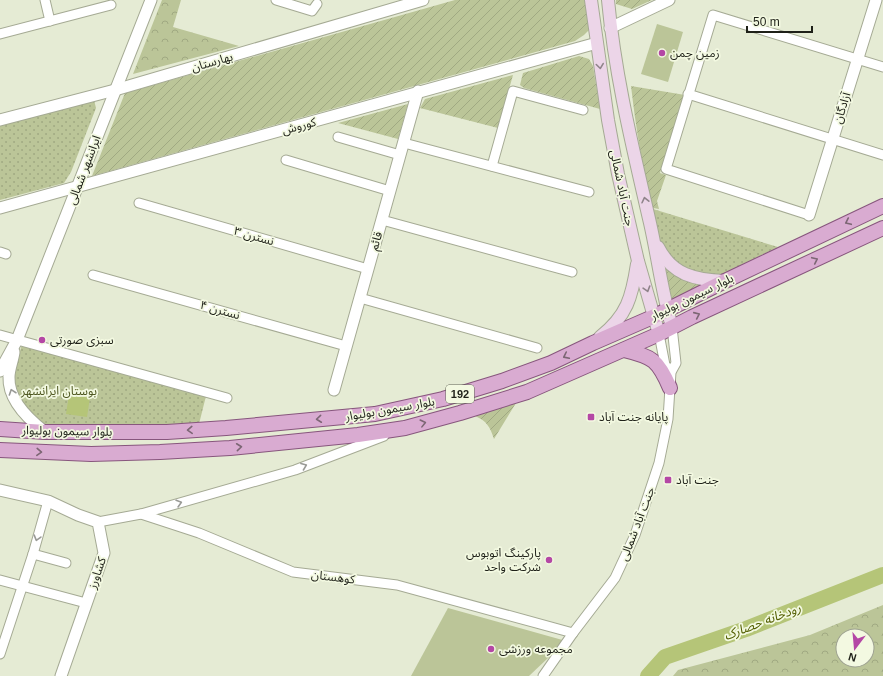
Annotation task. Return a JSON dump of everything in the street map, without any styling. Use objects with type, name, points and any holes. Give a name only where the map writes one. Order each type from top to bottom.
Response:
[{"type":"main road","name":"جنت آباد شمالی","points":[[591,0],[608,120],[638,260],[659,334]]},
{"type":"main road","name":"جنت آباد شمالی","points":[[608,0],[610,28],[624,110],[672,327]]},
{"type":"main road","name":"بلوار سیمون بولیوار","points":[[0,429],[45,432],[167,432],[375,414],[443,399],[502,381],[551,363],[593,342],[655,316],[883,206]]},
{"type":"main road","name":"بلوار سیمون بولیوار","points":[[0,450],[91,454],[160,452],[230,448],[405,428],[527,392],[659,334],[692,317],[883,228]]},
{"type":"main road","points":[[653,238],[667,262],[687,276],[701,280],[725,281]]},
{"type":"main road","points":[[593,342],[612,328],[627,308],[634,284],[638,260]]},
{"type":"main road","points":[[624,350],[649,357],[654,361],[664,374],[670,388]]},
{"type":"street","points":[[45,0],[50,20]]},
{"type":"street","name":"ایرانشهر شمالی","points":[[17,340],[151,0]]},
{"type":"street","points":[[276,0],[312,11],[317,4]]},
{"type":"street","name":"بهارستان","points":[[0,120],[115,90],[423,0]]},
{"type":"street","points":[[610,28],[669,0]]},
{"type":"street","name":"آزادگان","points":[[809,215],[876,0]]},
{"type":"street","points":[[0,34],[111,5]]},
{"type":"street","points":[[809,215],[666,169],[713,15],[883,67]]},
{"type":"street","name":"کوروش","points":[[0,208],[597,42]]},
{"type":"street","name":"قائم","points":[[334,390],[418,91]]},
{"type":"street","points":[[492,166],[513,91],[583,110]]},
{"type":"street","points":[[688,94],[883,155]]},
{"type":"street","points":[[338,137],[400,155]]},
{"type":"street","points":[[404,143],[589,192]]},
{"type":"street","points":[[286,160],[390,191]]},
{"type":"street","name":"نسترن ۳","points":[[139,203],[368,269]]},
{"type":"street","points":[[382,220],[572,272]]},
{"type":"street","name":"نسترن ۴","points":[[94,275],[346,346]]},
{"type":"street","points":[[360,298],[537,348]]},
{"type":"street","name":"جنت آباد شمالی","points":[[543,676],[573,633],[615,578],[635,535],[659,463],[668,419],[671,372],[676,363],[672,327]]},
{"type":"street","name":"جنت آباد شمالی","points":[[659,334],[665,365],[671,372]]},
{"type":"street","points":[[0,335],[227,398]]},
{"type":"street","points":[[0,371],[17,340]]},
{"type":"street","points":[[17,340],[9,376],[12,395],[24,413],[45,432]]},
{"type":"street","points":[[141,514],[295,470],[405,428]]},
{"type":"street","points":[[0,490],[48,501],[78,515],[98,522]]},
{"type":"street","points":[[0,654],[3,637],[33,554],[48,501]]},
{"type":"street","name":"کوهستان","points":[[98,522],[141,514],[200,533],[293,572],[397,585],[573,633]]},
{"type":"street","name":"کشاورز","points":[[61,676],[104,553],[98,522]]},
{"type":"street","points":[[33,554],[66,563]]},
{"type":"street","points":[[0,580],[86,603]]},
{"type":"green space","points":[[162,0],[181,0],[173,27],[239,46],[133,74]]},
{"type":"green space","points":[[455,0],[586,0],[589,30],[575,41],[92,176],[125,93]]},
{"type":"green space","points":[[616,0],[652,0],[632,9],[616,4]]},
{"type":"green space","name":"زمین چمن","points":[[657,24],[683,32],[668,82],[641,74]]},
{"type":"green space","points":[[579,56],[589,59],[593,66],[600,109],[524,88],[520,85],[523,73]]},
{"type":"green space","points":[[513,75],[498,128],[420,108],[425,99]]},
{"type":"green space","points":[[631,86],[685,95],[660,173],[666,175],[657,201],[659,209],[653,208],[646,178],[637,133]]},
{"type":"green space","points":[[94,100],[96,108],[71,172],[64,183],[0,200],[0,126]]},
{"type":"green space","points":[[408,104],[398,139],[338,123]]},
{"type":"green space","points":[[653,209],[778,247],[724,274],[716,276],[685,271],[661,245]]},
{"type":"green space","points":[[660,258],[709,283],[673,300],[667,288]]},
{"type":"green space","name":"بوستان ایرانشهر","points":[[22,344],[206,396],[199,424],[118,427],[57,426],[44,424],[34,418],[18,396],[13,376]]},
{"type":"green space","points":[[516,403],[494,439],[488,425],[475,416]]},
{"type":"green space","points":[[883,605],[883,676],[673,676],[678,670],[810,635]]},
{"type":"green space","name":"مجموعه ورزشی","points":[[448,608],[566,641],[529,676],[411,676]]},
{"type":"shaded area","points":[[70,388],[91,391],[87,417],[66,414]]},
{"type":"waterway","name":"رودخانه حصارک","points":[[648,676],[665,657],[746,629],[883,575]]},
{"type":"place","name":"زمین چمن","points":[[662,53]]},
{"type":"place","name":"سبزی صورتی","points":[[42,340]]},
{"type":"place","name":"پایانه جنت آباد","points":[[591,417]]},
{"type":"place","name":"جنت آباد","points":[[668,480]]},
{"type":"place","name":"پارکینگ اتوبوس شرکت واحد","points":[[549,560]]},
{"type":"place","name":"مجموعه ورزشی","points":[[491,649]]}]
